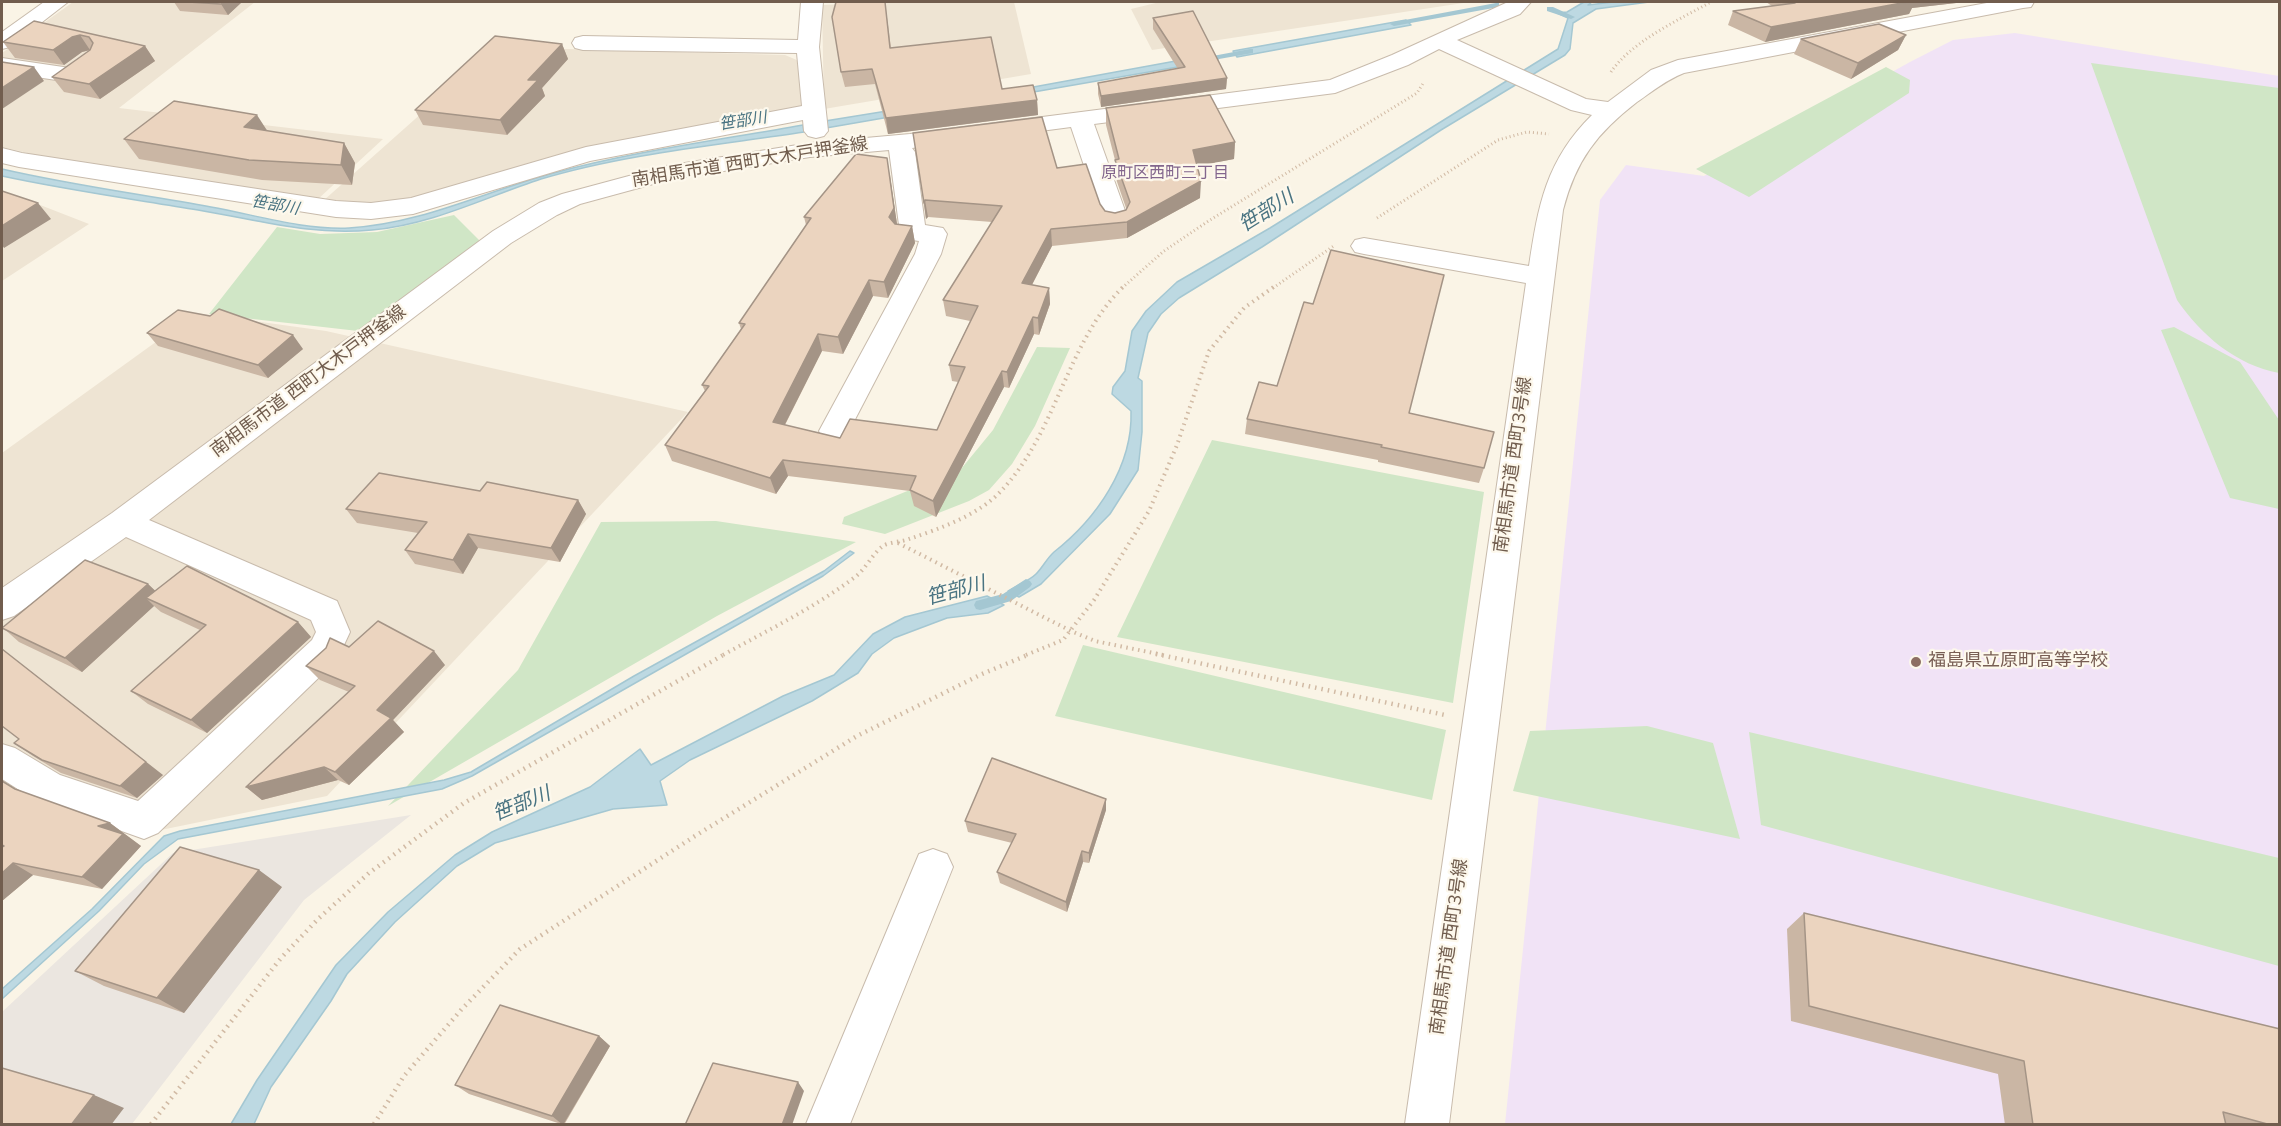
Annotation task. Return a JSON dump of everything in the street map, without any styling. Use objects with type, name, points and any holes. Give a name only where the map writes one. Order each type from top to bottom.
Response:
[{"type":"street","points":[[2,42],[57,2]]},
{"type":"street","points":[[2,155],[20,160],[336,209],[372,211],[413,206],[586,154],[813,129],[808,47],[812,2]]},
{"type":"street","points":[[1439,40],[1512,9],[1520,2]]},
{"type":"street","points":[[1439,40],[1561,97],[1590,108],[1603,110],[1625,100],[1659,75],[1678,67],[2023,2]]},
{"type":"street","name":"南相馬市道 西町大木戸押釜線","points":[[2,606],[123,522],[477,255],[548,209],[603,188],[666,173],[813,129],[896,142],[1335,86],[1402,59],[1439,40]]},
{"type":"street","points":[[583,42],[808,47]]},
{"type":"street","points":[[2,65],[77,70],[47,91]]},
{"type":"street","name":"南相馬市道 西町3号線","points":[[1427,1125],[1540,277],[1556,186],[1574,151],[1604,116],[1625,100]]},
{"type":"street","points":[[1080,119],[1115,219]]},
{"type":"street","points":[[834,431],[928,254],[934,234],[907,232],[912,225],[903,152],[896,142]]},
{"type":"street","points":[[1352,244],[1540,277]]},
{"type":"street","points":[[2,760],[48,788],[144,821],[325,650],[333,632],[325,611],[123,522]]},
{"type":"street","points":[[828,1125],[933,867]]},
{"type":"path","points":[[1625,100],[1619,82],[1610,71],[1614,65],[1684,16],[1711,2]]},
{"type":"path","points":[[151,1125],[281,958],[318,919],[369,873],[464,803],[734,649],[785,623],[858,575],[883,546],[958,519],[1000,493],[1038,442],[1090,330],[1102,310],[1122,288],[1164,251],[1210,220],[1417,93],[1426,78],[1419,69],[1402,59]]},
{"type":"path","points":[[374,1125],[404,1076],[461,1010],[519,949],[857,736],[982,674],[1063,640],[1094,600],[1149,512],[1177,445],[1209,351],[1244,308],[1352,244],[1498,140],[1527,132],[1560,136],[1581,143]]},
{"type":"path","points":[[898,542],[1071,632],[1095,641],[1480,722]]},
{"type":"shaded area","points":[[73,2],[255,2],[119,108],[383,139],[317,200],[62,161],[2,147],[2,53]]},
{"type":"shaded area","points":[[895,2],[1014,2],[1031,74],[824,109],[822,5]]},
{"type":"shaded area","points":[[1160,2],[1470,2],[1152,50],[1131,9]]},
{"type":"shaded area","name":"福島県立原町高等学校","points":[[2015,33],[2279,76],[2279,1124],[1505,1124],[1600,200],[1626,165],[1704,176],[1953,40]]},
{"type":"shaded area","points":[[496,47],[785,55],[799,61],[804,103],[797,111],[421,201],[373,206],[323,201]]},
{"type":"shaded area","points":[[2,193],[35,203],[89,224],[2,281]]},
{"type":"shaded area","points":[[196,313],[326,331],[688,412],[327,796],[146,833],[2,752],[2,453]]},
{"type":"shaded area","points":[[411,815],[304,900],[132,1124],[2,1124],[2,1012],[173,853]]},
{"type":"green space","points":[[2091,63],[2279,88],[2279,373],[2248,363],[2221,347],[2197,325],[2177,300]]},
{"type":"green space","points":[[1886,67],[1910,80],[1909,93],[1749,197],[1696,169]]},
{"type":"green space","points":[[454,215],[480,241],[358,331],[209,314],[277,227],[320,234],[377,232]]},
{"type":"green space","points":[[2174,327],[2240,362],[2279,420],[2279,509],[2230,498],[2161,330]]},
{"type":"green space","points":[[1037,347],[1070,348],[1035,426],[1012,464],[989,490],[969,501],[885,534],[842,524],[844,517],[961,469],[993,430]]},
{"type":"green space","points":[[1212,440],[1484,492],[1453,703],[1117,637]]},
{"type":"green space","points":[[716,521],[856,542],[717,616],[388,806],[518,670],[601,522]]},
{"type":"green space","points":[[1083,645],[1446,730],[1432,800],[1055,716]]},
{"type":"green space","points":[[1647,726],[1713,743],[1740,839],[1513,791],[1530,731]]},
{"type":"green space","points":[[1749,732],[2279,858],[2279,966],[1761,825]]},
{"type":"water","points":[[1584,2],[1592,2],[1588,5],[1649,2],[1596,9],[1573,23],[1570,49],[1565,55],[1441,130],[1262,247],[1179,298],[1161,314],[1148,333],[1138,378],[1142,381],[1142,432],[1138,470],[1110,514],[1041,584],[1019,597],[1008,591],[1036,574],[1052,554],[1084,524],[1097,508],[1119,472],[1130,432],[1131,411],[1112,394],[1113,387],[1125,371],[1132,331],[1146,311],[1177,282],[1270,228],[1558,49],[1568,18],[1557,13],[1567,12]]},
{"type":"water","points":[[1406,20],[1411,25],[1237,57],[1233,51]]},
{"type":"water","points":[[1214,54],[1218,60],[826,128],[825,121],[1017,90]]},
{"type":"water","points":[[803,125],[804,132],[672,151],[573,170],[437,216],[372,230],[327,231],[284,226],[2,176],[2,169],[314,227],[349,228],[428,214],[529,180],[585,165]]},
{"type":"water","points":[[850,551],[854,553],[823,576],[472,776],[442,789],[178,839],[144,864],[99,911],[2,999],[2,989],[92,909],[164,836],[444,780],[471,772],[634,676],[824,571]]},
{"type":"water","points":[[987,596],[1004,605],[988,613],[947,618],[894,638],[872,654],[858,673],[812,701],[690,760],[660,781],[667,805],[613,809],[495,843],[457,866],[395,922],[347,974],[271,1087],[254,1124],[231,1124],[257,1080],[336,965],[388,912],[455,855],[492,832],[590,787],[640,749],[651,765],[783,696],[834,675],[873,634],[905,617]]},
{"type":"building","points":[[188,2],[224,2],[221,4]]},
{"type":"building","points":[[836,2],[885,2],[890,48],[991,37],[1002,89],[1033,85],[1037,100],[886,118],[872,69],[841,72],[832,17]]},
{"type":"building","points":[[1793,2],[1907,2],[1771,27],[1733,11],[1795,3]]},
{"type":"building","points":[[1193,11],[1227,78],[1101,96],[1098,83],[1185,67],[1153,18]]},
{"type":"building","points":[[34,21],[145,46],[89,84],[52,77],[90,50],[93,43],[89,37],[80,35],[72,37],[53,50],[3,42]]},
{"type":"building","points":[[1879,24],[1906,35],[1858,63],[1801,39]]},
{"type":"building","points":[[495,36],[562,44],[528,80],[538,80],[500,120],[415,110]]},
{"type":"building","points":[[2,62],[34,67],[2,88]]},
{"type":"building","points":[[1210,95],[1235,142],[1193,150],[1201,181],[1127,222],[1051,229],[1022,283],[1049,288],[1038,318],[1033,317],[1007,372],[1002,371],[933,501],[910,490],[916,476],[783,460],[770,478],[665,445],[709,386],[702,385],[745,324],[739,323],[811,218],[804,217],[856,154],[887,158],[894,208],[889,217],[895,224],[912,226],[884,282],[869,280],[838,337],[818,334],[773,422],[840,438],[850,419],[937,430],[965,367],[949,365],[978,306],[943,300],[1002,206],[925,200],[924,203],[913,133],[1042,117],[1057,168],[1086,164],[1100,204],[1105,211],[1115,213],[1126,210],[1130,202],[1115,160],[1119,159],[1106,108]]},
{"type":"building","points":[[174,101],[257,115],[244,127],[344,143],[341,165],[249,160],[124,139]]},
{"type":"building","points":[[2,191],[38,203],[2,226]]},
{"type":"building","points":[[1331,250],[1444,275],[1409,413],[1494,432],[1484,468],[1381,447],[1382,445],[1247,419],[1259,382],[1277,386],[1304,302],[1313,304]]},
{"type":"building","points":[[219,309],[293,335],[258,365],[147,333],[178,310],[210,316]]},
{"type":"building","points":[[379,473],[480,491],[487,482],[578,500],[551,548],[468,534],[453,560],[405,550],[427,522],[346,509]]},
{"type":"building","points":[[85,560],[148,584],[65,658],[2,628]]},
{"type":"building","points":[[187,566],[298,622],[191,720],[131,691],[206,625],[146,598]]},
{"type":"building","points":[[378,621],[434,651],[377,710],[391,718],[335,772],[324,767],[246,787],[355,686],[306,666],[326,648],[330,638],[349,647]]},
{"type":"building","points":[[2,649],[146,762],[120,786],[42,760],[14,743],[19,739],[2,726]]},
{"type":"building","points":[[992,758],[1106,799],[1089,853],[1082,851],[1066,902],[997,872],[1016,834],[965,821]]},
{"type":"building","points":[[2,781],[15,789],[110,823],[98,826],[123,834],[82,877],[13,863],[2,873],[2,847],[4,846],[2,845]]},
{"type":"building","points":[[180,847],[259,870],[157,998],[75,971]]},
{"type":"building","points":[[1804,913],[2280,1029],[2280,1125],[2271,1125],[2223,1112],[2226,1125],[2033,1125],[2024,1061],[1809,1006]]},
{"type":"building","points":[[500,1005],[599,1036],[552,1116],[455,1085]]},
{"type":"building","points":[[713,1063],[798,1082],[782,1125],[685,1125]]},
{"type":"building","points":[[2,1068],[94,1095],[71,1125],[2,1125]]},
{"type":"waterway","name":"笹部川","points":[[1394,24],[1496,5]]},
{"type":"waterway","name":"笹部川","points":[[1550,9],[1571,17]]},
{"type":"waterway","name":"笹部川","points":[[1202,60],[1250,51]]},
{"type":"waterway","name":"笹部川","points":[[980,605],[1007,598],[1026,584]]},
{"type":"place","name":"福島県立原町高等学校","points":[[1916,662]]},
{"type":"district","name":"原町区西町三丁目","points":[[1165,174]]}]
